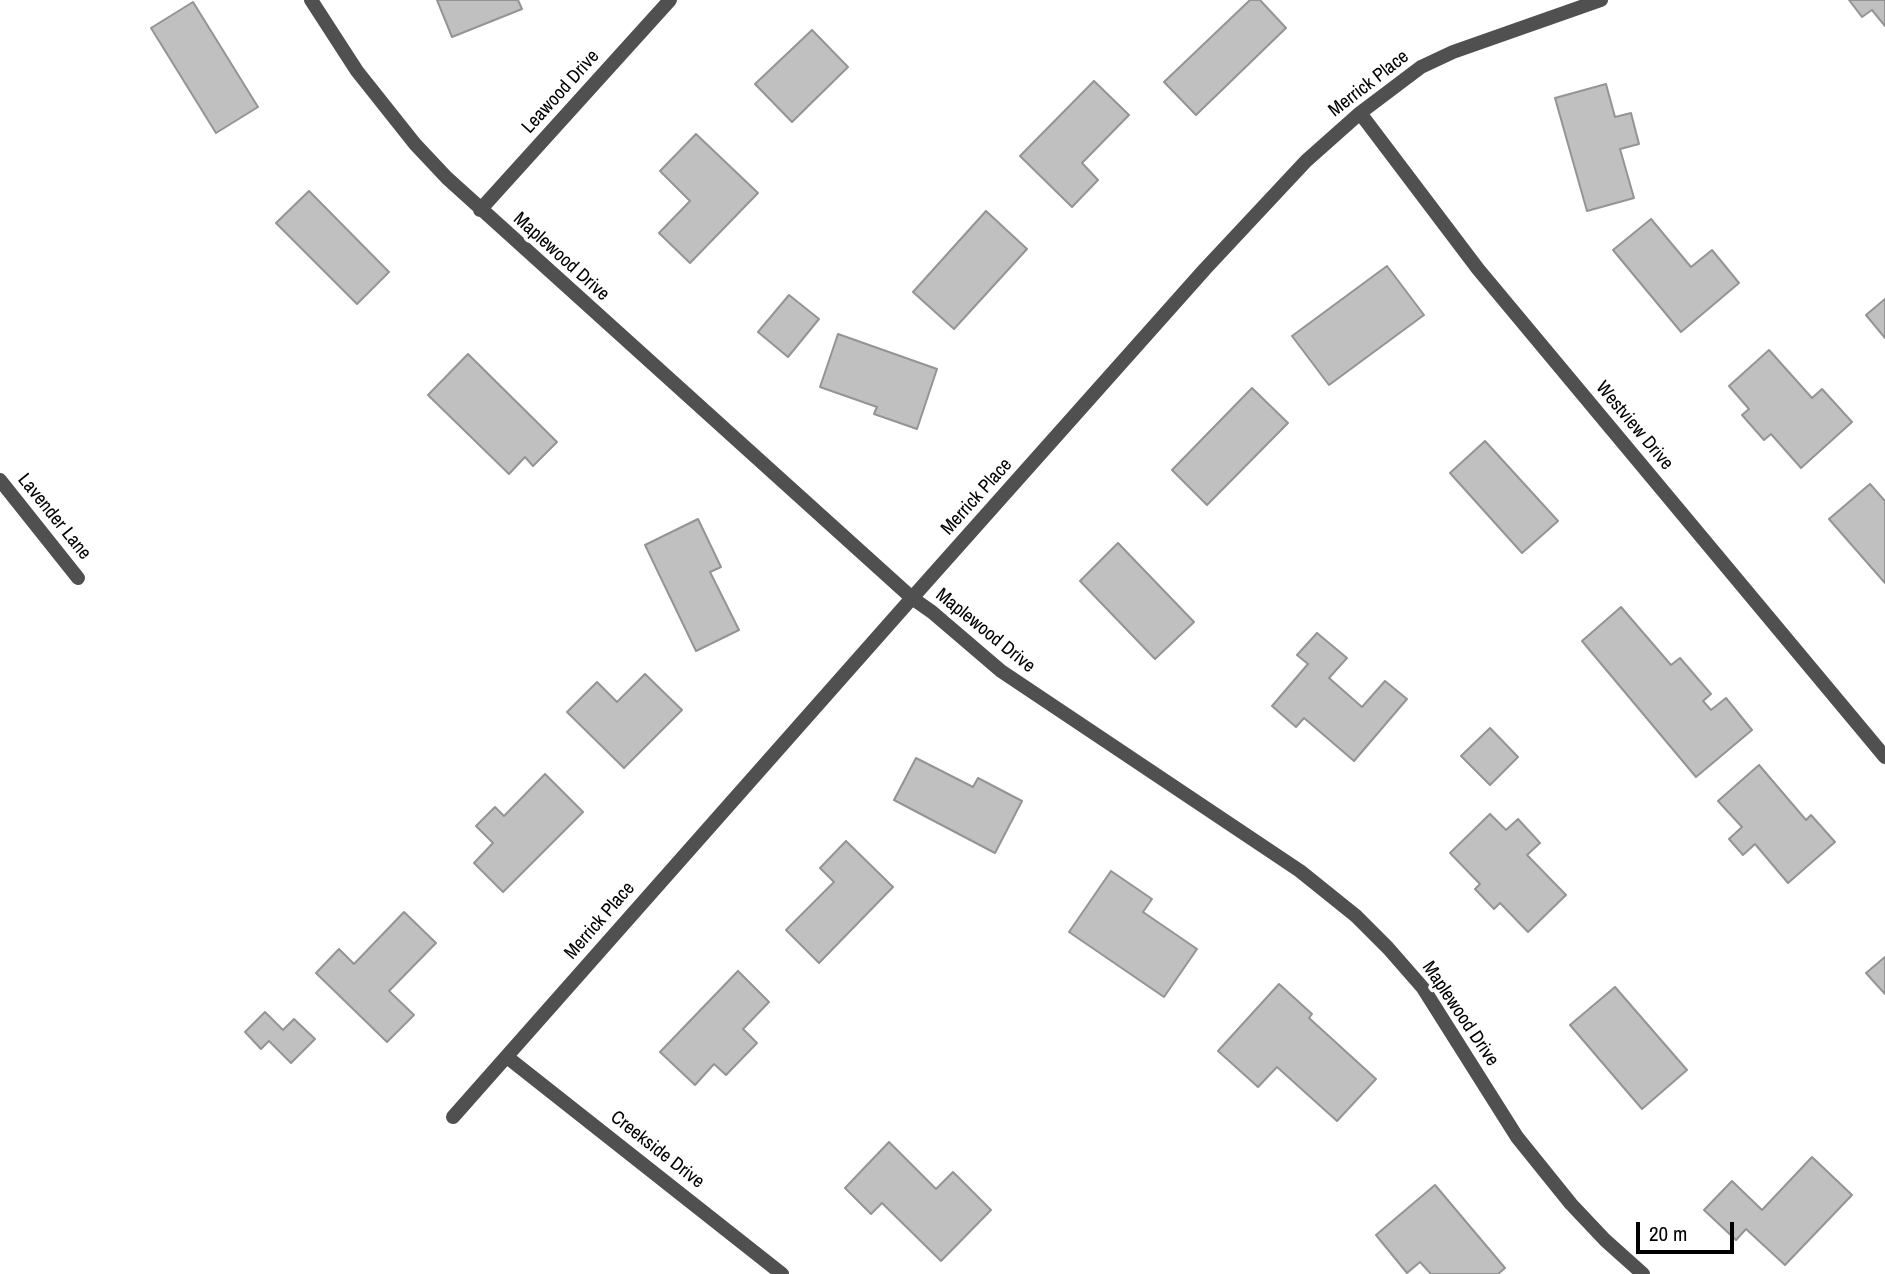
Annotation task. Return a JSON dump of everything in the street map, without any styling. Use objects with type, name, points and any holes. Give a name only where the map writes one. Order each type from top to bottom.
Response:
[{"type":"street","name":"Maplewood Drive","points":[[311,0],[357,71],[415,144],[480,210],[912,598],[1001,671],[1300,872],[1356,916],[1388,947],[1423,988],[1517,1137],[1571,1204],[1605,1240],[1643,1274]]},
{"type":"street","name":"Leawood Drive","points":[[480,210],[670,0]]},
{"type":"street","name":"Merrick Place","points":[[453,1117],[712,822],[1214,260],[1306,161],[1360,113],[1421,67],[1453,52],[1601,0]]},
{"type":"street","name":"Westview Drive","points":[[1360,113],[1478,269],[1885,757]]},
{"type":"street","name":"Lavender Lane","points":[[0,480],[78,578]]},
{"type":"street","name":"Creekside Drive","points":[[507,1057],[782,1274]]},
{"type":"building","points":[[437,0],[518,0],[522,9],[452,37]]},
{"type":"building","points":[[1250,0],[1260,0],[1286,28],[1196,115],[1164,82]]},
{"type":"building","points":[[1849,0],[1885,0],[1885,26],[1872,10],[1862,17]]},
{"type":"building","points":[[193,2],[258,107],[216,133],[151,28]]},
{"type":"building","points":[[812,30],[848,67],[792,122],[755,84]]},
{"type":"building","points":[[1094,81],[1129,115],[1082,163],[1098,180],[1072,207],[1020,156]]},
{"type":"building","points":[[1606,84],[1615,117],[1631,113],[1639,144],[1620,149],[1634,198],[1587,211],[1555,98]]},
{"type":"building","points":[[696,134],[758,193],[690,263],[659,233],[690,201],[660,171]]},
{"type":"building","points":[[309,191],[389,272],[357,304],[276,223]]},
{"type":"building","points":[[986,211],[1027,249],[954,329],[913,292]]},
{"type":"building","points":[[1651,219],[1691,267],[1712,250],[1739,283],[1681,332],[1613,250]]},
{"type":"building","points":[[1387,266],[1424,315],[1329,385],[1292,336]]},
{"type":"building","points":[[789,295],[819,319],[788,357],[758,332]]},
{"type":"building","points":[[1885,299],[1885,338],[1866,315]]},
{"type":"building","points":[[838,334],[937,369],[917,429],[874,414],[877,407],[820,387]]},
{"type":"building","points":[[1769,350],[1812,398],[1822,389],[1852,422],[1801,468],[1771,434],[1764,440],[1742,415],[1749,409],[1729,386]]},
{"type":"building","points":[[468,354],[557,442],[533,466],[525,457],[509,474],[428,395]]},
{"type":"building","points":[[1252,388],[1288,423],[1207,505],[1172,470]]},
{"type":"building","points":[[1485,441],[1558,521],[1522,553],[1450,473]]},
{"type":"building","points":[[1870,484],[1885,501],[1885,583],[1829,519]]},
{"type":"building","points":[[698,519],[721,567],[710,572],[739,630],[696,651],[645,545]]},
{"type":"building","points":[[1118,543],[1194,622],[1155,659],[1080,581]]},
{"type":"building","points":[[1621,607],[1671,665],[1680,658],[1711,694],[1703,701],[1711,710],[1726,698],[1752,730],[1696,777],[1582,641]]},
{"type":"building","points":[[1317,633],[1347,658],[1329,678],[1362,707],[1385,681],[1407,699],[1354,761],[1304,718],[1296,727],[1272,706],[1308,664],[1297,655]]},
{"type":"building","points":[[645,674],[682,710],[624,768],[567,712],[597,682],[617,702]]},
{"type":"building","points":[[1490,728],[1518,757],[1490,785],[1461,756]]},
{"type":"building","points":[[916,758],[973,787],[978,778],[1022,801],[995,853],[894,800]]},
{"type":"building","points":[[1759,765],[1806,820],[1811,815],[1835,842],[1788,883],[1755,844],[1743,855],[1729,839],[1742,827],[1718,801]]},
{"type":"building","points":[[545,774],[583,812],[503,892],[474,863],[493,843],[476,826],[495,807],[504,816]]},
{"type":"building","points":[[1490,814],[1506,830],[1518,819],[1540,843],[1527,855],[1566,895],[1528,932],[1500,903],[1494,909],[1475,889],[1480,884],[1450,853]]},
{"type":"building","points":[[846,841],[893,887],[819,963],[786,930],[834,882],[820,868]]},
{"type":"building","points":[[1111,871],[1152,899],[1143,912],[1197,949],[1164,997],[1069,932]]},
{"type":"building","points":[[404,912],[436,943],[389,991],[414,1015],[387,1042],[316,973],[339,949],[354,964]]},
{"type":"building","points":[[1885,957],[1885,994],[1866,973]]},
{"type":"building","points":[[738,971],[769,1002],[743,1029],[757,1043],[726,1075],[714,1064],[695,1085],[660,1052]]},
{"type":"building","points":[[1279,984],[1312,1014],[1309,1018],[1376,1079],[1337,1121],[1277,1067],[1258,1087],[1218,1051]]},
{"type":"building","points":[[1615,987],[1687,1070],[1642,1109],[1570,1025]]},
{"type":"building","points":[[265,1012],[283,1030],[294,1019],[315,1039],[291,1063],[269,1041],[261,1049],[245,1032]]},
{"type":"building","points":[[889,1142],[936,1189],[953,1172],[991,1210],[941,1261],[882,1203],[871,1214],[845,1188]]},
{"type":"building","points":[[1812,1157],[1852,1195],[1785,1265],[1746,1229],[1736,1240],[1704,1210],[1732,1181],[1762,1210]]},
{"type":"building","points":[[1435,1185],[1505,1268],[1498,1274],[1431,1274],[1420,1262],[1407,1273],[1376,1235]]}]
